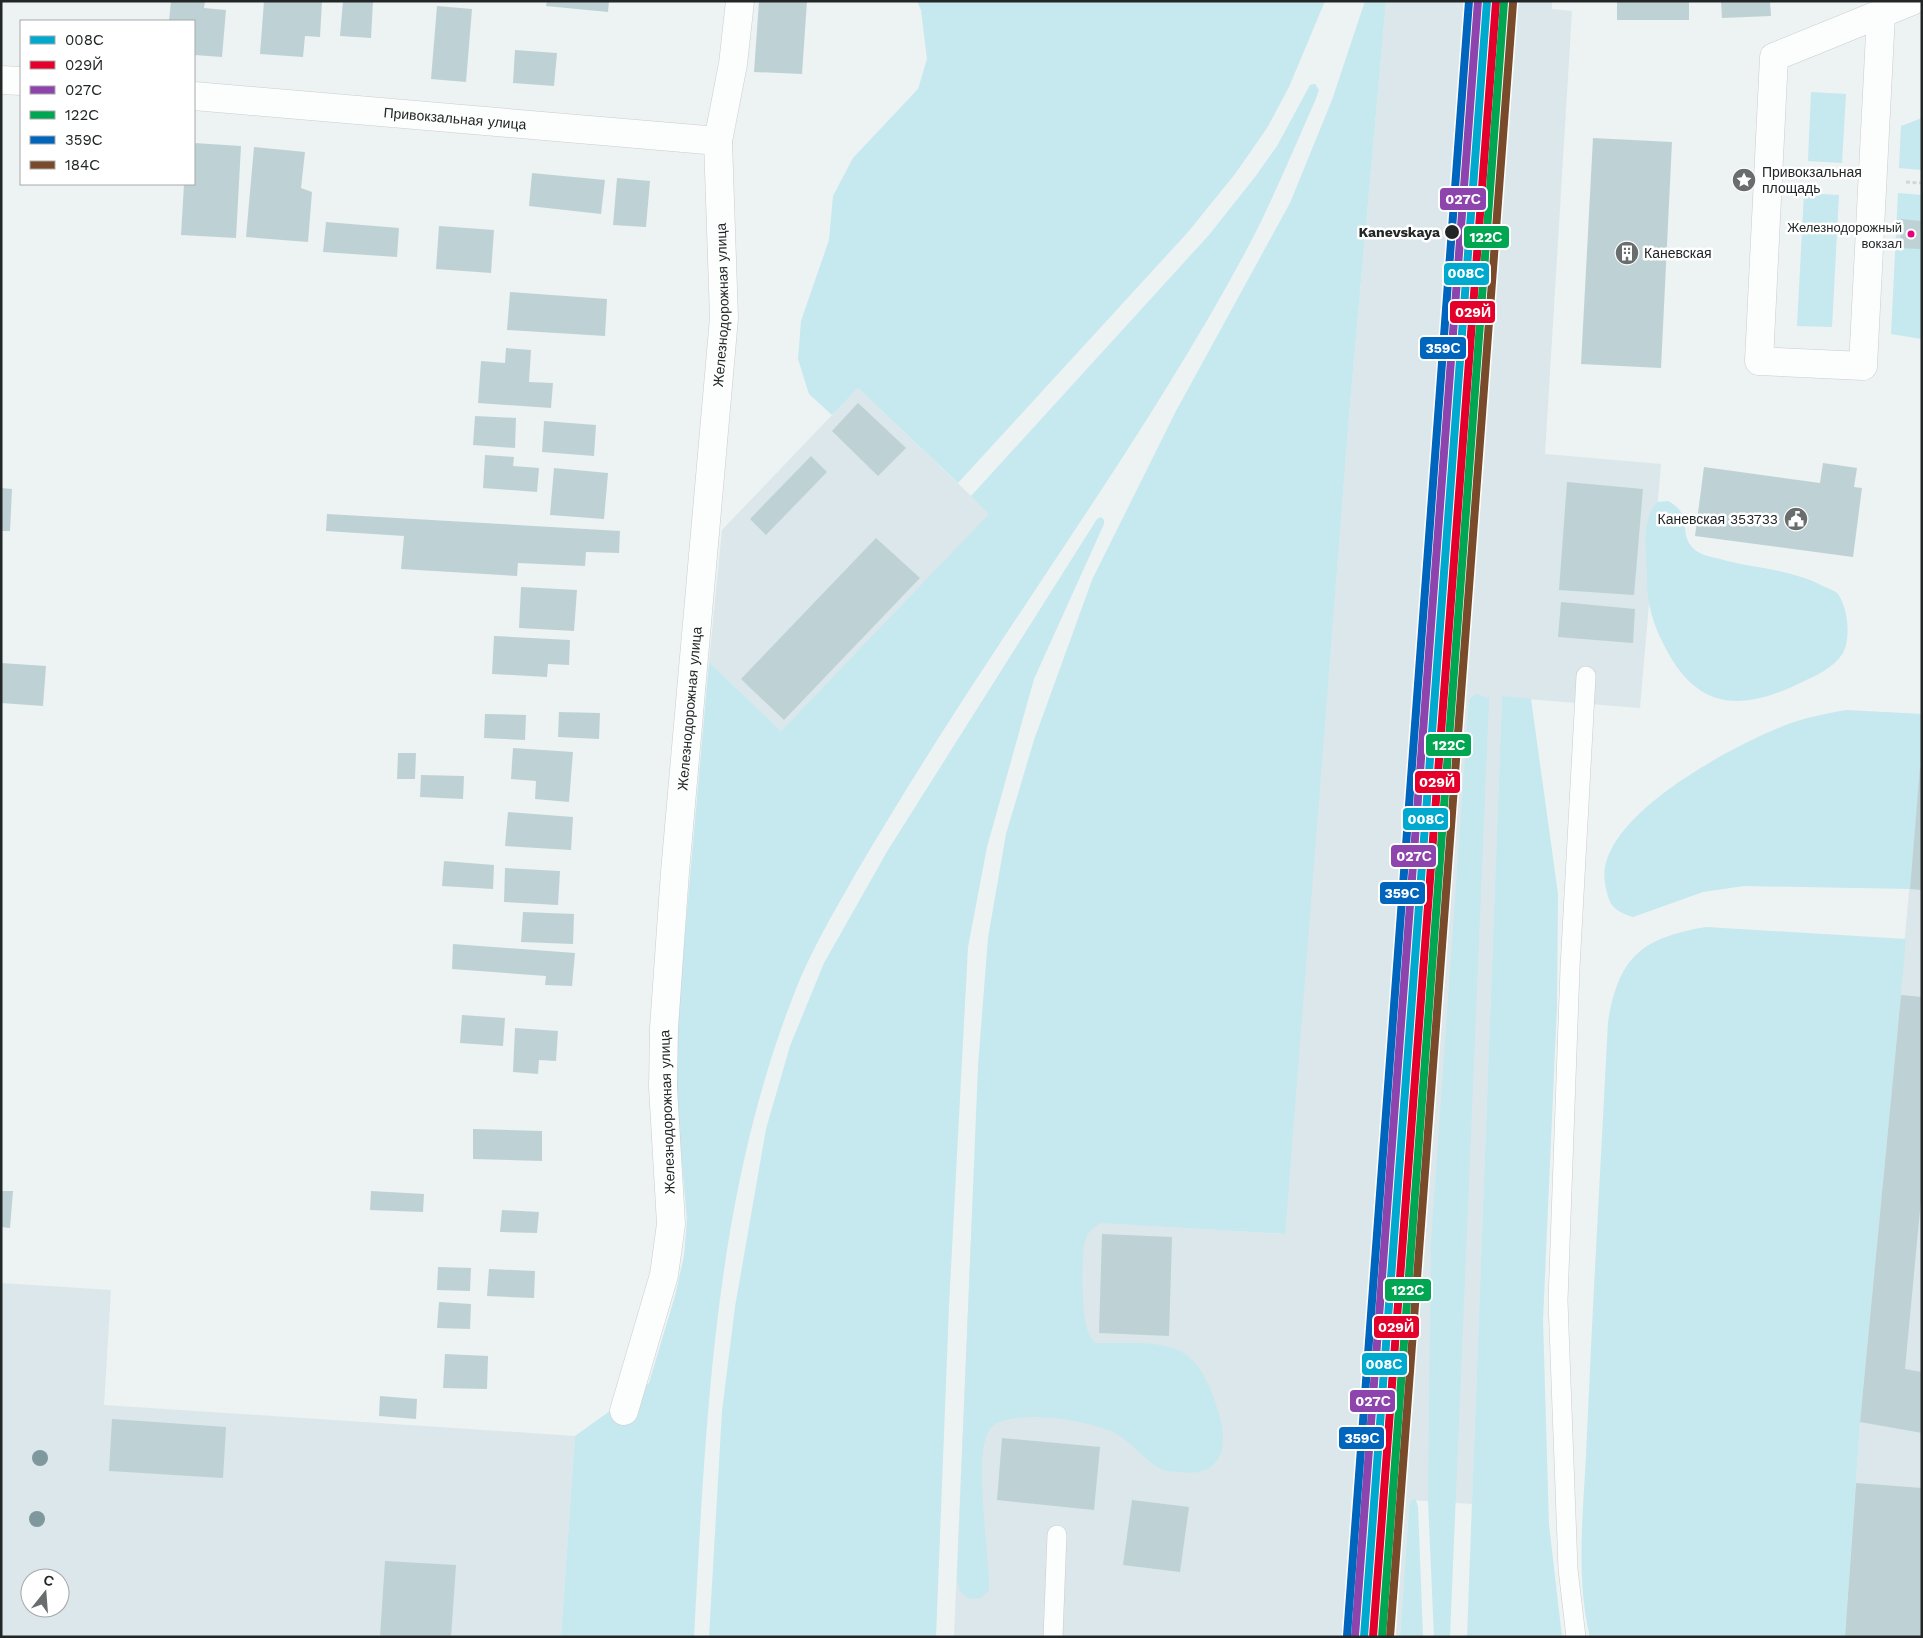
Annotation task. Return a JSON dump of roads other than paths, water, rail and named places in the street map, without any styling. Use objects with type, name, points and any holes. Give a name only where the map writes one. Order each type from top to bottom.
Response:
[{"type":"street","name":"Железнодорожная улица","points":[[624,1411],[664,1274],[671,1224],[664,1087],[664,1028],[675,872],[724,318],[718,141],[733,64],[740,1]]},
{"type":"street","points":[[1881,14],[1863,366],[1759,361],[1774,57],[1912,1]]},
{"type":"street","points":[[1,80],[20,82]]},
{"type":"street","name":"Привокзальная улица","points":[[195,96],[718,141]]},
{"type":"lane","points":[[1576,1637],[1568,1569],[1558,1301],[1570,968],[1586,676]]},
{"type":"lane","points":[[1053,1637],[1057,1535]]},
{"type":"place","name":"Привокзальная площадь","points":[[1744,180]]},
{"type":"place","name":"Kanevskaya","points":[[1452,232]]},
{"type":"place","name":"Железнодорожный вокзал","points":[[1911,234]]},
{"type":"place","name":"Каневская","points":[[1627,253]]},
{"type":"place","name":"Каневская 353733","points":[[1796,519]]}]
